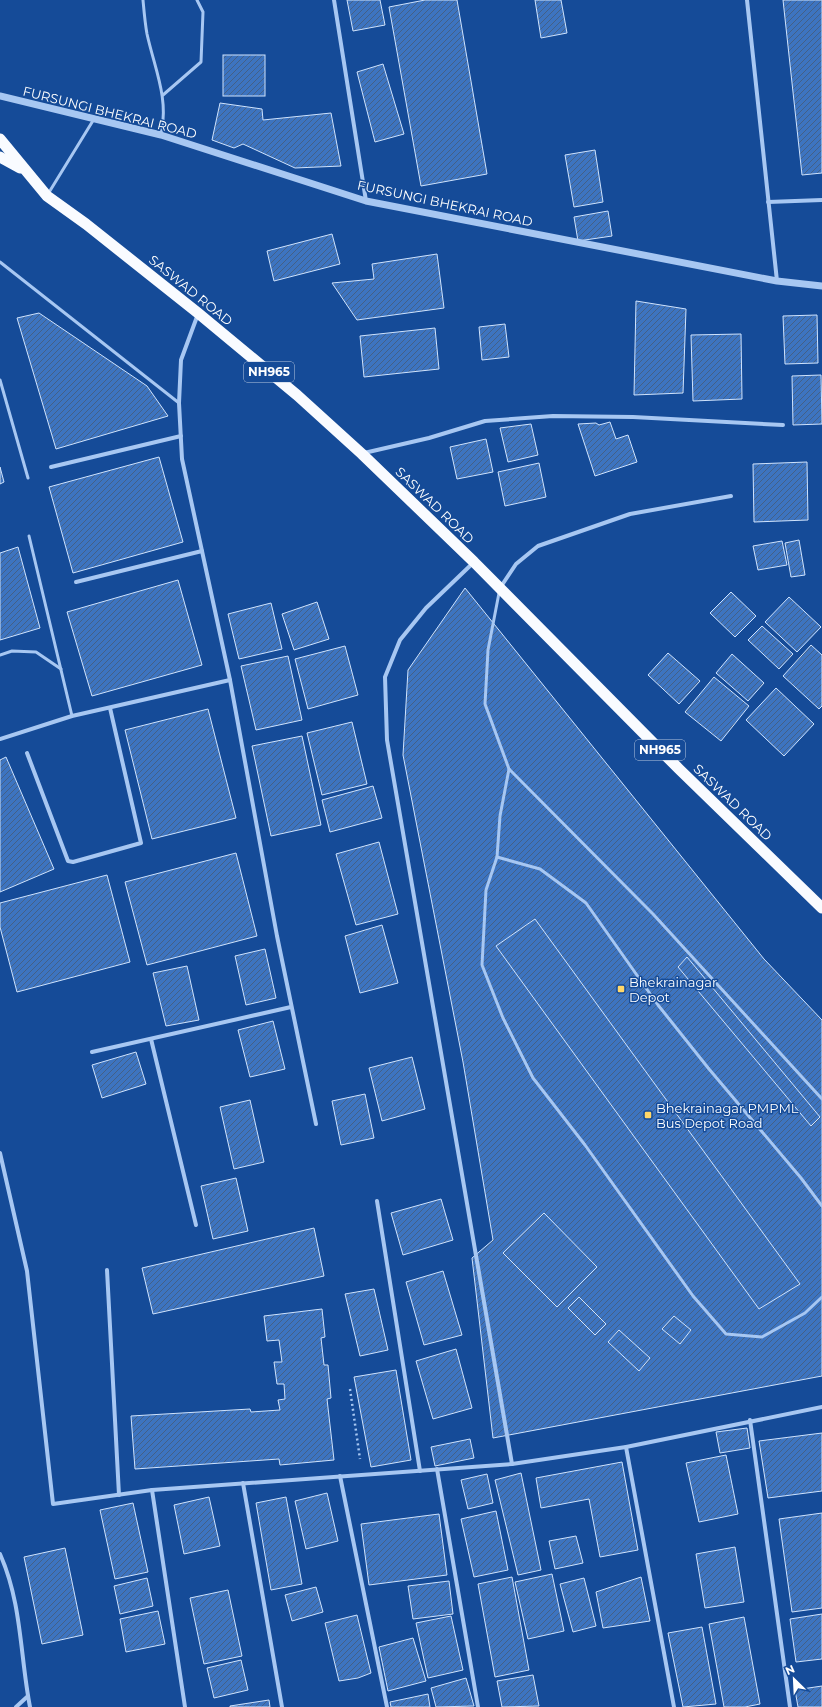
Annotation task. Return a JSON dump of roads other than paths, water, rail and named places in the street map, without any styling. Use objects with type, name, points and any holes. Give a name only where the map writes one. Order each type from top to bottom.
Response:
[{"type":"highway","points":[[0,139],[26,171]]},
{"type":"highway","name":"SASWAD ROAD","points":[[0,157],[26,171],[47,196],[86,224],[198,313],[297,395],[362,454],[474,562],[679,769],[822,908]]},
{"type":"street","points":[[334,0],[366,201]]},
{"type":"street","points":[[747,0],[777,280]]},
{"type":"street","name":"FURSUNGI BHEKRAI ROAD","points":[[0,96],[161,135],[366,201],[777,280],[822,286]]},
{"type":"street","points":[[768,202],[822,200]]},
{"type":"street","points":[[198,313],[181,360],[179,403],[182,459],[230,680],[291,1007],[316,1124]]},
{"type":"street","points":[[362,454],[429,438],[485,421],[537,417],[633,417],[783,425]]},
{"type":"street","points":[[52,467],[181,436]]},
{"type":"street","points":[[500,588],[516,564],[538,546],[630,514],[731,496]]},
{"type":"street","points":[[76,582],[202,551]]},
{"type":"street","points":[[474,562],[426,608],[400,640],[385,677],[387,740],[512,1464]]},
{"type":"street","points":[[0,739],[72,716],[230,680]]},
{"type":"street","points":[[27,753],[68,861],[73,862],[140,843],[142,840],[110,708]]},
{"type":"street","points":[[92,1052],[291,1007]]},
{"type":"street","points":[[151,1039],[196,1225]]},
{"type":"street","points":[[0,1153],[27,1271],[53,1504],[152,1490],[512,1464],[626,1447],[750,1420],[822,1407]]},
{"type":"street","points":[[377,1201],[420,1471]]},
{"type":"street","points":[[107,1270],[119,1495]]},
{"type":"street","points":[[750,1420],[790,1707]]},
{"type":"street","points":[[626,1447],[674,1707]]},
{"type":"street","points":[[437,1469],[478,1707]]},
{"type":"street","points":[[340,1476],[387,1707]]},
{"type":"street","points":[[243,1483],[282,1707]]},
{"type":"street","points":[[152,1490],[185,1707]]},
{"type":"street","points":[[0,1554],[5,1564],[20,1619],[30,1707]]},
{"type":"street","points":[[16,1707],[28,1696]]},
{"type":"lane","points":[[143,0],[147,33],[163,95],[165,118],[161,135]]},
{"type":"lane","points":[[163,95],[201,62],[203,12],[197,0]]},
{"type":"lane","points":[[47,196],[94,119]]},
{"type":"lane","points":[[0,262],[179,403]]},
{"type":"lane","points":[[0,380],[28,478]]},
{"type":"lane","points":[[28,536],[72,716]]},
{"type":"lane","points":[[500,588],[488,650],[486,704],[509,769],[653,914],[822,1099]]},
{"type":"lane","points":[[0,655],[12,652],[36,652],[61,669]]},
{"type":"lane","points":[[509,769],[500,816],[497,857],[486,890],[482,965],[503,1018],[533,1078],[584,1145],[693,1296],[726,1334],[762,1337],[805,1313],[822,1297]]},
{"type":"lane","points":[[497,857],[540,869],[586,903],[658,1005],[709,1069],[801,1178],[822,1206]]},
{"type":"place","name":"Bhekrainagar Depot","points":[[621,989]]},
{"type":"place","name":"Bhekrainagar PMPML Bus Depot Road","points":[[648,1115]]}]
